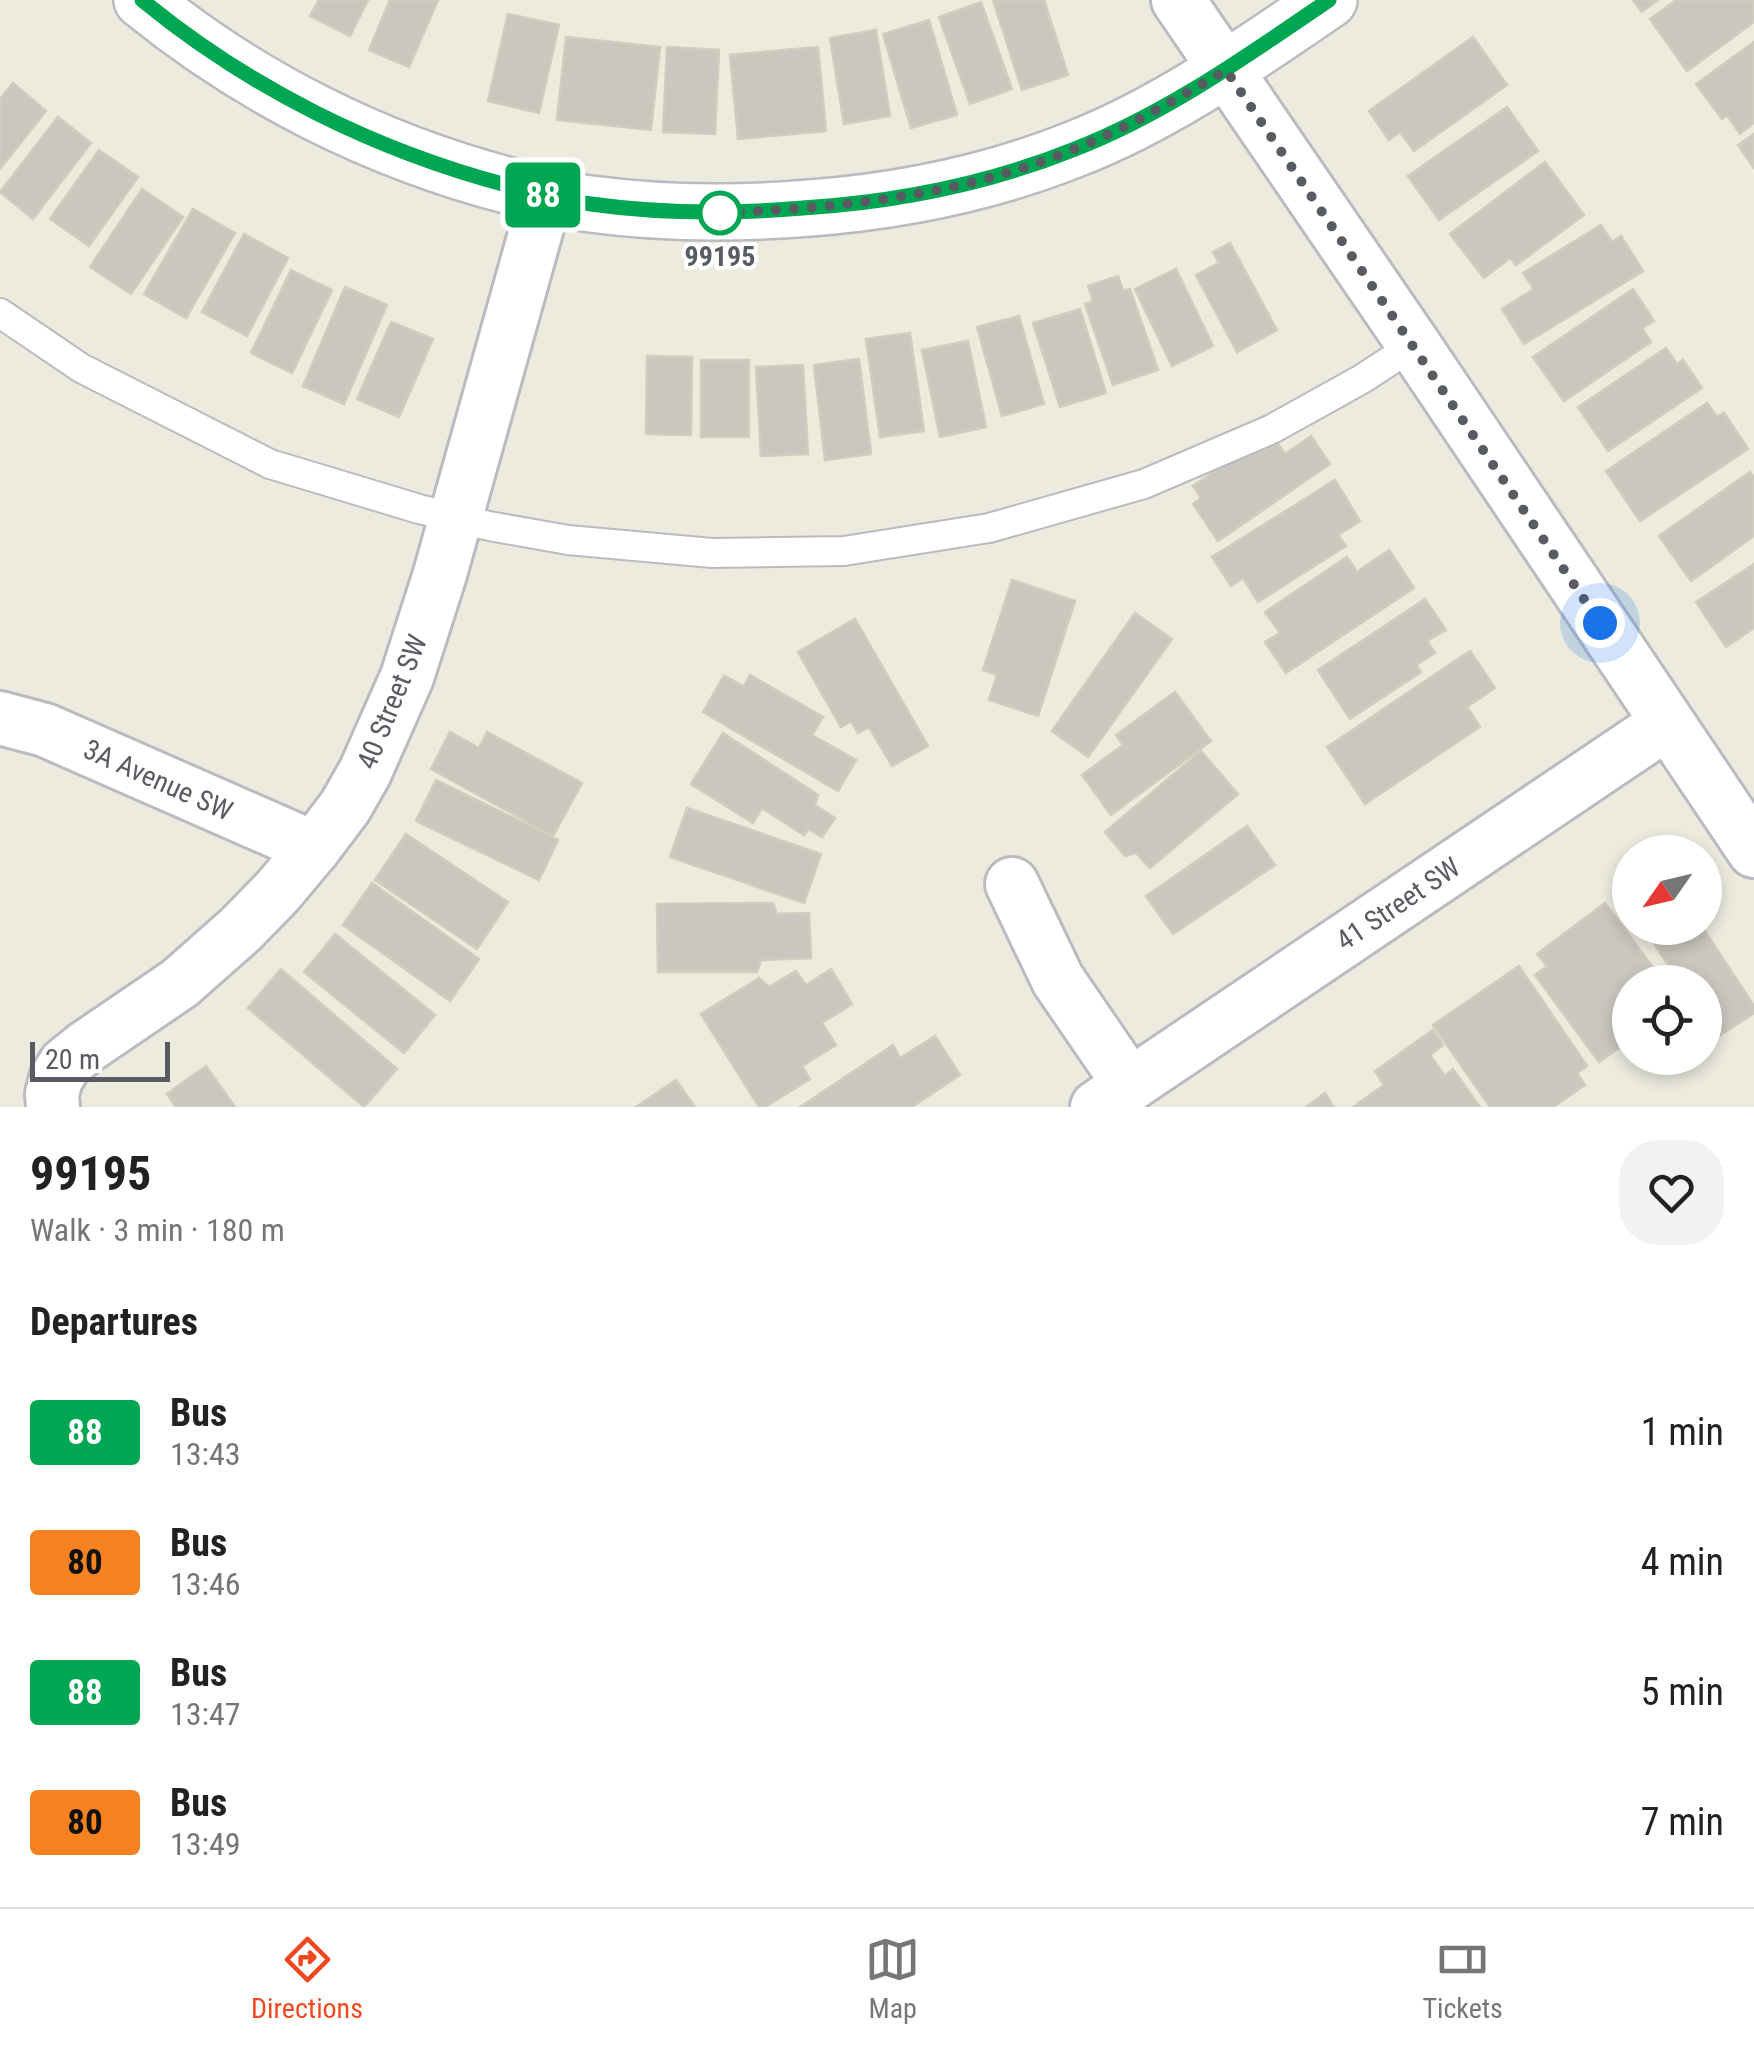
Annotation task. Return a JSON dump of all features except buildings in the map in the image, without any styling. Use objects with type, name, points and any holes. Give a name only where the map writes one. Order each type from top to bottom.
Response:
[{"type":"street","points":[[142,0],[185,35],[244,74],[391,148],[473,176],[546,195],[590,204],[703,214],[857,204],[938,191],[1076,149],[1145,118],[1226,70],[1329,0]]},
{"type":"street","points":[[1178,0],[1754,851]]},
{"type":"street","name":"40 Street SW","points":[[52,1100],[56,1079],[66,1064],[211,957],[278,891],[344,807],[385,730],[407,678],[546,195]]},
{"type":"street","name":"3A Avenue SW","points":[[0,718],[45,730],[314,848]]},
{"type":"street","name":"41 Street SW","points":[[1012,884],[1113,1096],[1667,724]]},
{"type":"lane","points":[[0,312],[81,368],[270,464],[455,518],[568,540],[712,554],[844,550],[989,528],[1144,484],[1272,428],[1414,345]]},
{"type":"bus line","name":"88","points":[[142,0],[185,35],[244,74],[391,148],[473,176],[546,195],[590,204],[703,214],[857,204],[938,191],[1076,149],[1145,118],[1226,70],[1329,0]]},
{"type":"place","name":"99195","points":[[720,213]]},
{"type":"route","points":[[720,213],[703,214],[857,204],[938,191],[1005,173],[1076,149],[1145,118],[1226,70],[1600,623]]}]
